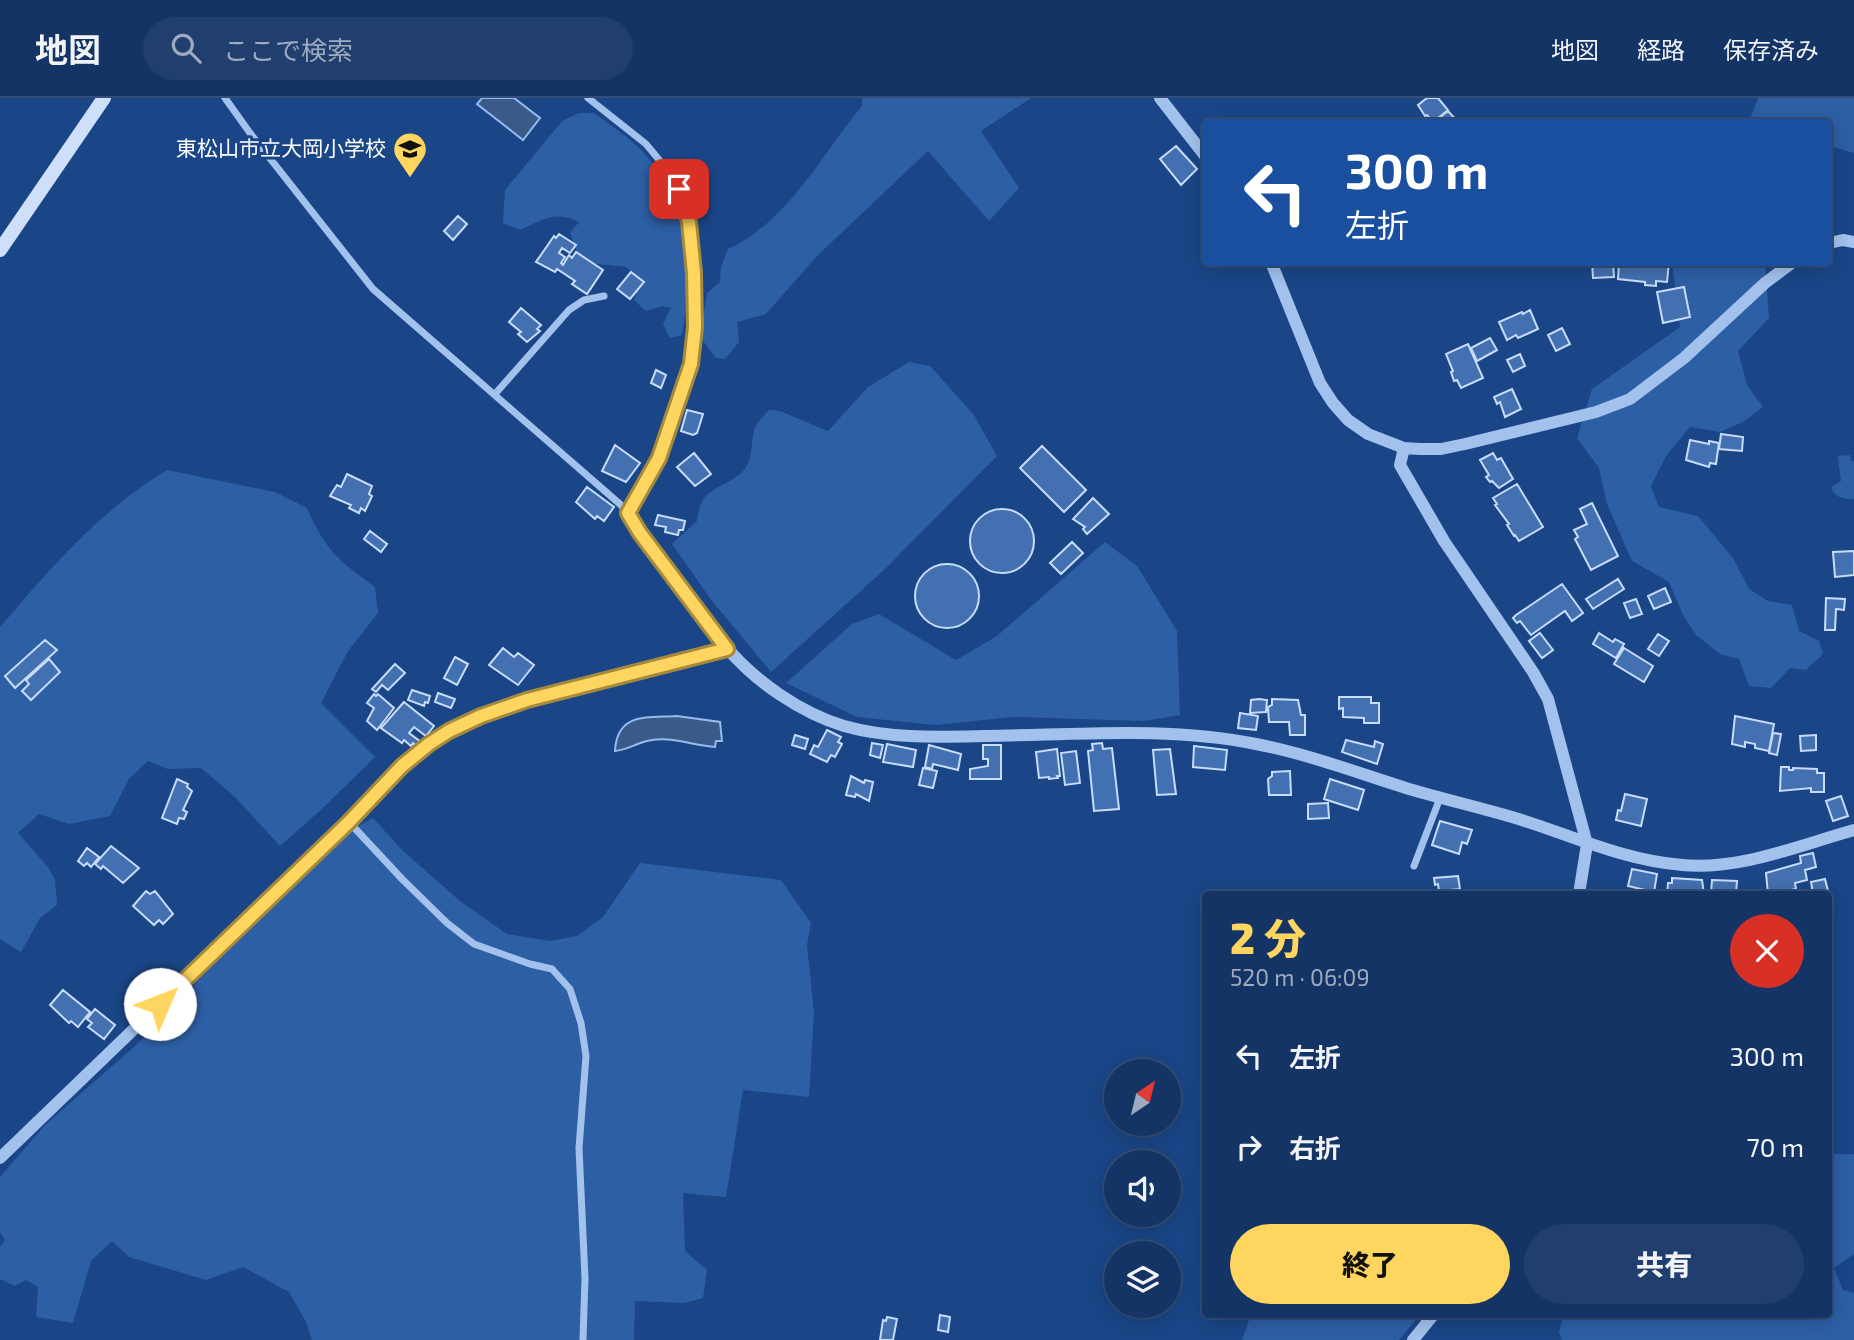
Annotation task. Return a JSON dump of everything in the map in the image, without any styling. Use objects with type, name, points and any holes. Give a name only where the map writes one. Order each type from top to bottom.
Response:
[{"type":"main road","points":[[0,250],[104,98]]},
{"type":"street","points":[[225,98],[373,289],[628,513],[640,533],[745,669],[817,715],[855,729],[920,737],[1140,734],[1207,737],[1255,743],[1513,817],[1627,857],[1654,862],[1713,866],[1747,862],[1854,830]]},
{"type":"street","points":[[588,98],[646,144],[666,167],[679,189],[689,222],[695,327],[691,364],[659,458],[628,513]]},
{"type":"street","points":[[1160,98],[1202,152]]},
{"type":"street","points":[[1832,242],[1843,240],[1854,242]]},
{"type":"street","points":[[1273,266],[1320,383],[1333,403],[1367,433],[1404,448],[1441,449],[1614,407],[1630,399],[1685,358],[1765,283],[1788,266]]},
{"type":"street","points":[[495,394],[569,310],[584,300],[604,296]]},
{"type":"street","points":[[1404,448],[1400,465],[1444,541],[1533,672],[1548,699],[1587,844],[1579,891]]},
{"type":"street","points":[[0,1158],[349,822],[402,766],[429,744],[481,716],[527,700],[727,649]]},
{"type":"street","points":[[1414,866],[1440,798]]},
{"type":"street","points":[[349,822],[401,879],[447,923],[474,944],[552,969],[570,989],[581,1023],[586,1056],[579,1148],[585,1278],[583,1340]]},
{"type":"street","points":[[1413,1340],[1431,1318]]},
{"type":"shaded area","points":[[482,98],[514,98],[540,118],[523,140],[477,104]]},
{"type":"shaded area","points":[[862,98],[1031,98],[981,131],[1019,188],[989,221],[928,151],[817,256],[766,314],[737,322],[739,342],[725,359],[716,358],[700,337],[707,293],[720,282],[721,267],[728,249],[750,237],[786,204],[862,106]]},
{"type":"shaded area","points":[[1758,98],[1854,98],[1854,153],[1832,147],[1832,119],[1750,119]]},
{"type":"shaded area","points":[[579,113],[594,113],[633,142],[660,174],[671,195],[680,216],[688,262],[682,335],[670,338],[663,324],[671,308],[662,306],[646,311],[634,300],[642,279],[626,267],[589,263],[579,257],[570,233],[579,222],[555,217],[520,230],[503,223],[505,190],[562,121]]},
{"type":"shaded area","points":[[1672,266],[1765,266],[1769,318],[1738,351],[1747,385],[1763,407],[1743,422],[1720,432],[1690,427],[1666,456],[1651,486],[1659,507],[1698,516],[1733,558],[1749,589],[1768,601],[1792,605],[1799,631],[1819,641],[1823,654],[1806,670],[1790,668],[1771,688],[1749,686],[1739,659],[1720,654],[1696,635],[1683,615],[1669,582],[1632,561],[1607,504],[1599,468],[1577,438],[1592,389],[1680,327]]},
{"type":"shaded area","points":[[909,362],[930,366],[974,415],[997,456],[885,569],[771,672],[712,601],[672,544],[697,521],[699,509],[708,494],[743,471],[750,456],[755,428],[769,410],[780,411],[828,431],[868,387]]},
{"type":"shaded area","points":[[1850,455],[1851,461],[1854,461],[1854,499],[1846,499],[1835,494],[1831,487],[1841,481],[1838,456]]},
{"type":"shaded area","points":[[167,470],[275,492],[307,508],[320,535],[334,554],[375,587],[378,613],[348,651],[321,703],[375,757],[280,846],[236,798],[201,768],[168,769],[148,761],[129,779],[110,816],[69,824],[39,814],[18,833],[48,867],[55,880],[57,905],[40,918],[21,952],[0,939],[0,627],[57,562],[98,522]]},
{"type":"shaded area","points":[[1105,542],[1137,566],[1177,631],[1180,715],[1144,721],[1013,717],[935,725],[857,717],[786,683],[852,624],[879,614],[956,660],[997,636]]},
{"type":"shaded area","points":[[677,716],[720,722],[722,741],[716,741],[715,747],[655,739],[615,751],[621,729],[628,723],[645,718]]},
{"type":"shaded area","points":[[373,818],[403,851],[460,901],[507,934],[550,941],[577,936],[603,917],[640,863],[781,880],[811,923],[807,945],[814,1013],[809,1097],[743,1090],[726,1197],[683,1193],[685,1251],[707,1270],[703,1298],[684,1303],[635,1301],[634,1340],[312,1340],[306,1322],[289,1292],[243,1267],[206,1280],[129,1257],[112,1241],[91,1261],[73,1323],[36,1317],[38,1287],[26,1280],[15,1286],[0,1279],[0,1247],[5,1240],[0,1232],[0,1177],[45,1125],[135,1046],[249,928],[309,871],[337,838]]},
{"type":"shaded area","points":[[1832,1154],[1854,1154],[1854,1254],[1834,1268],[1843,1290],[1854,1293],[1854,1340],[1562,1340],[1559,1332],[1563,1318],[1832,1318]]},
{"type":"shaded area","points":[[1250,1318],[1418,1318],[1399,1340],[1242,1340]]},
{"type":"building","points":[[1427,98],[1438,98],[1448,110],[1437,119],[1430,119],[1418,105]]},
{"type":"building","points":[[1448,111],[1455,119],[1438,119]]},
{"type":"building","points":[[1176,146],[1197,169],[1181,185],[1160,159]]},
{"type":"building","points":[[458,216],[467,224],[453,240],[444,231]]},
{"type":"building","points":[[559,234],[576,245],[570,253],[562,248],[559,253],[565,257],[561,263],[563,265],[569,255],[572,258],[576,252],[603,270],[587,294],[572,284],[575,281],[557,269],[555,272],[536,262],[554,236],[556,238]]},
{"type":"building","points":[[1592,266],[1613,266],[1614,277],[1593,278]]},
{"type":"building","points":[[1619,266],[1669,266],[1667,282],[1656,281],[1656,286],[1618,279]]},
{"type":"building","points":[[631,272],[644,282],[630,299],[617,289]]},
{"type":"building","points":[[1684,287],[1690,317],[1663,323],[1657,292]]},
{"type":"building","points":[[521,308],[541,325],[537,329],[540,331],[527,342],[518,334],[521,332],[509,322]]},
{"type":"building","points":[[1530,310],[1538,329],[1507,340],[1499,322]]},
{"type":"building","points":[[1562,328],[1570,344],[1556,351],[1548,335]]},
{"type":"building","points":[[1490,338],[1497,350],[1477,361],[1471,348]]},
{"type":"building","points":[[1468,344],[1483,378],[1461,388],[1457,380],[1454,381],[1446,354]]},
{"type":"building","points":[[1520,354],[1525,366],[1513,372],[1507,360]]},
{"type":"building","points":[[656,370],[666,375],[661,388],[651,383]]},
{"type":"building","points":[[1512,389],[1521,409],[1505,417],[1500,402],[1497,404],[1494,397]]},
{"type":"building","points":[[687,410],[703,414],[697,433],[693,435],[681,431]]},
{"type":"building","points":[[1721,434],[1743,437],[1742,451],[1719,449]]},
{"type":"building","points":[[1690,440],[1719,443],[1716,464],[1710,463],[1709,467],[1686,460]]},
{"type":"building","points":[[615,445],[640,463],[626,482],[602,471]]},
{"type":"building","points":[[1042,446],[1086,490],[1064,512],[1020,468]]},
{"type":"building","points":[[694,453],[711,474],[695,486],[677,467]]},
{"type":"building","points":[[1493,453],[1497,460],[1501,458],[1513,479],[1499,488],[1486,477],[1489,475],[1480,460]]},
{"type":"building","points":[[347,474],[372,486],[369,494],[372,496],[365,511],[361,508],[359,513],[349,508],[351,505],[330,496],[337,485],[341,487]]},
{"type":"building","points":[[1517,484],[1543,527],[1519,541],[1493,498]]},
{"type":"building","points":[[587,487],[614,507],[604,521],[597,516],[595,519],[576,502]]},
{"type":"building","points":[[1093,498],[1109,514],[1087,534],[1083,529],[1085,527],[1073,519]]},
{"type":"building","points":[[1592,503],[1618,556],[1591,570],[1575,539],[1578,537],[1574,530],[1587,524],[1580,509]]},
{"type":"building","points":[[1002,509],[1020,515],[1028,523],[1034,541],[1028,559],[1020,567],[1002,573],[984,567],[976,559],[970,541],[976,523],[984,515]]},
{"type":"building","points":[[658,515],[685,521],[683,530],[679,530],[678,535],[665,532],[666,527],[655,525]]},
{"type":"building","points":[[370,531],[387,544],[381,552],[364,539]]},
{"type":"building","points":[[1072,542],[1083,553],[1061,574],[1050,563]]},
{"type":"building","points":[[1854,551],[1854,575],[1835,577],[1833,552]]},
{"type":"building","points":[[947,564],[965,570],[973,578],[979,596],[973,614],[965,622],[947,628],[929,622],[921,614],[915,596],[921,578],[929,570]]},
{"type":"building","points":[[1618,579],[1624,589],[1593,609],[1586,599]]},
{"type":"building","points":[[1562,584],[1583,613],[1572,621],[1565,611],[1531,635],[1520,621],[1517,623],[1513,618]]},
{"type":"building","points":[[1665,588],[1671,602],[1654,609],[1648,596]]},
{"type":"building","points":[[1826,598],[1845,599],[1844,610],[1836,609],[1835,630],[1825,630]]},
{"type":"building","points":[[1636,599],[1642,614],[1630,618],[1624,603]]},
{"type":"building","points":[[1540,633],[1553,650],[1542,658],[1529,641]]},
{"type":"building","points":[[1599,633],[1613,642],[1615,639],[1624,644],[1616,658],[1593,644]]},
{"type":"building","points":[[1658,634],[1669,641],[1659,656],[1648,649]]},
{"type":"building","points":[[45,640],[57,650],[15,688],[5,676]]},
{"type":"building","points":[[503,648],[514,657],[518,653],[534,665],[518,685],[489,665]]},
{"type":"building","points":[[1624,648],[1653,666],[1644,682],[1614,664]]},
{"type":"building","points":[[455,657],[468,664],[457,685],[444,678]]},
{"type":"building","points":[[49,659],[60,672],[31,700],[22,691],[29,684],[26,680]]},
{"type":"building","points":[[395,664],[405,673],[388,690],[382,685],[376,692],[372,689]]},
{"type":"building","points":[[412,690],[430,696],[428,703],[425,702],[424,706],[408,700]]},
{"type":"building","points":[[438,693],[455,699],[451,708],[435,702]]},
{"type":"building","points":[[374,694],[378,694],[394,708],[377,730],[367,721],[374,708],[367,703]]},
{"type":"building","points":[[1339,697],[1371,697],[1371,703],[1379,703],[1379,723],[1364,723],[1364,718],[1343,717],[1343,708],[1339,709]]},
{"type":"building","points":[[1272,699],[1298,700],[1301,715],[1305,715],[1305,735],[1290,735],[1289,722],[1269,722],[1268,707],[1272,705]]},
{"type":"building","points":[[1251,700],[1267,700],[1266,712],[1250,713]]},
{"type":"building","points":[[404,702],[434,726],[426,736],[414,727],[409,733],[421,742],[417,747],[404,740],[402,743],[381,728]]},
{"type":"building","points":[[1240,713],[1258,716],[1256,730],[1238,728]]},
{"type":"building","points":[[1735,716],[1774,724],[1769,751],[1755,748],[1755,744],[1745,742],[1745,747],[1732,744]]},
{"type":"building","points":[[827,730],[841,737],[838,742],[842,744],[835,757],[831,755],[827,762],[810,754],[814,745],[818,747]]},
{"type":"building","points":[[1773,733],[1781,734],[1777,755],[1769,753]]},
{"type":"building","points":[[795,735],[808,739],[805,749],[792,745]]},
{"type":"building","points":[[1816,735],[1816,750],[1801,751],[1800,736]]},
{"type":"building","points":[[1346,740],[1374,747],[1375,741],[1383,744],[1377,764],[1342,752]]},
{"type":"building","points":[[872,743],[883,745],[880,758],[870,755]]},
{"type":"building","points":[[1102,743],[1103,749],[1112,748],[1119,809],[1094,811],[1088,751],[1093,750],[1092,744]]},
{"type":"building","points":[[887,744],[916,750],[913,767],[883,762]]},
{"type":"building","points":[[929,745],[961,754],[958,770],[933,764],[932,769],[925,767]]},
{"type":"building","points":[[983,745],[1001,745],[1001,779],[970,779],[970,769],[988,766],[988,759],[983,759]]},
{"type":"building","points":[[1194,746],[1227,750],[1225,770],[1193,767]]},
{"type":"building","points":[[1057,749],[1060,776],[1039,778],[1036,752]]},
{"type":"building","points":[[1170,749],[1176,794],[1157,795],[1153,750]]},
{"type":"building","points":[[1076,751],[1080,783],[1065,785],[1061,753]]},
{"type":"building","points":[[1781,767],[1789,767],[1789,770],[1817,769],[1817,773],[1824,773],[1824,792],[1811,792],[1811,788],[1780,791]]},
{"type":"building","points":[[923,768],[937,771],[933,788],[919,785]]},
{"type":"building","points":[[1290,771],[1291,795],[1269,795],[1268,779],[1272,772]]},
{"type":"building","points":[[851,776],[864,783],[865,780],[873,782],[869,801],[856,794],[855,797],[846,795]]},
{"type":"building","points":[[177,779],[188,784],[187,787],[192,791],[183,810],[187,812],[184,819],[179,818],[177,824],[162,818]]},
{"type":"building","points":[[1330,779],[1364,790],[1358,810],[1324,799]]},
{"type":"building","points":[[1625,794],[1647,799],[1641,826],[1616,820]]},
{"type":"building","points":[[1841,796],[1848,816],[1833,821],[1826,801]]},
{"type":"building","points":[[1328,803],[1329,818],[1308,819],[1308,804]]},
{"type":"building","points":[[1440,821],[1472,830],[1467,844],[1462,842],[1459,854],[1432,845]]},
{"type":"building","points":[[111,846],[139,868],[123,883],[103,866],[101,869],[95,864]]},
{"type":"building","points":[[87,848],[99,857],[91,867],[78,861]]},
{"type":"building","points":[[1813,853],[1816,867],[1805,870],[1807,880],[1795,883],[1796,889],[1768,891],[1766,873],[1801,863],[1800,856]]},
{"type":"building","points":[[1632,869],[1657,874],[1654,891],[1628,886]]},
{"type":"building","points":[[1458,876],[1460,889],[1439,891],[1438,884],[1435,885],[1434,878]]},
{"type":"building","points":[[1672,878],[1702,880],[1704,891],[1667,891],[1668,883],[1672,883]]},
{"type":"building","points":[[1825,879],[1828,891],[1812,891],[1811,882]]},
{"type":"building","points":[[1712,880],[1737,881],[1736,891],[1711,891]]},
{"type":"building","points":[[146,891],[150,894],[155,891],[173,914],[163,924],[159,920],[154,925],[133,906]]},
{"type":"building","points":[[63,990],[90,1012],[78,1027],[71,1021],[69,1023],[50,1005]]},
{"type":"building","points":[[95,1009],[115,1025],[104,1039],[88,1027],[92,1023],[87,1019]]},
{"type":"building","points":[[940,1315],[950,1317],[948,1332],[938,1330]]},
{"type":"building","points":[[887,1317],[897,1319],[893,1340],[880,1340],[883,1320],[886,1321]]},
{"type":"place","name":"東松山市立大岡小学校","points":[[410,179]]},
{"type":"route","points":[[160,1004],[349,822],[402,766],[449,731],[481,716],[527,700],[727,649],[628,513],[659,458],[691,364],[695,327],[694,273],[689,222],[679,189]]}]
